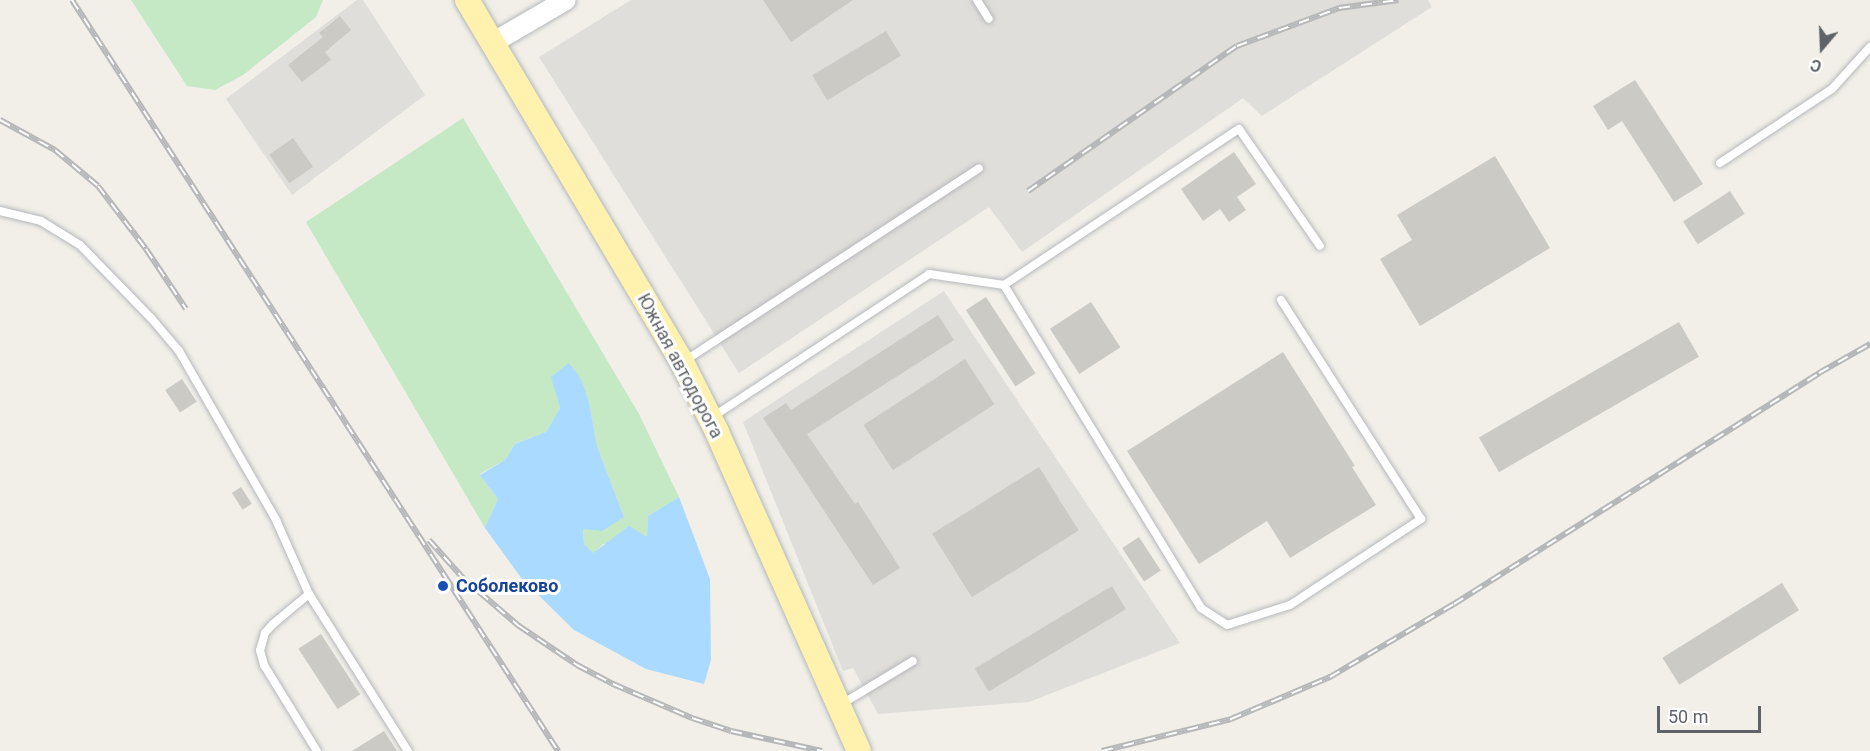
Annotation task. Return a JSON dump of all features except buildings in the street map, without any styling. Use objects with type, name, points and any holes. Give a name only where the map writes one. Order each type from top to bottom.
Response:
[{"type":"main road","name":"Южная автодорога","points":[[467,0],[682,362],[710,418],[859,751]]},
{"type":"street","points":[[494,42],[566,0]]},
{"type":"lane","points":[[977,0],[989,20]]},
{"type":"lane","points":[[1720,163],[1832,89],[1870,46]]},
{"type":"lane","points":[[710,418],[929,274],[1004,285],[1239,129],[1320,246]]},
{"type":"lane","points":[[682,362],[979,168]]},
{"type":"lane","points":[[0,211],[41,221],[80,245],[152,319],[179,351],[276,520],[309,594],[408,751]]},
{"type":"lane","points":[[1004,285],[1202,608],[1227,625],[1290,605],[1421,519],[1281,300]]},
{"type":"lane","points":[[309,594],[273,624],[266,633],[260,650],[264,665],[317,751]]},
{"type":"lane","points":[[839,705],[913,661]]},
{"type":"shaded area","points":[[357,0],[363,0],[425,95],[292,195],[226,99]]},
{"type":"shaded area","points":[[631,0],[1428,0],[1432,7],[1262,116],[1243,98],[1022,252],[989,207],[739,373],[539,57]]},
{"type":"shaded area","points":[[944,291],[1180,643],[1029,702],[878,714],[853,668],[843,671],[743,422]]},
{"type":"green space","points":[[131,0],[323,0],[316,17],[243,75],[215,90],[187,86]]},
{"type":"green space","points":[[463,118],[639,414],[679,497],[648,516],[647,537],[603,544],[593,554],[584,544],[583,529],[624,517],[597,446],[589,402],[552,377],[560,408],[546,432],[515,444],[505,460],[480,474],[498,499],[485,528],[306,222]]},
{"type":"water","points":[[569,363],[581,379],[589,402],[597,446],[624,517],[602,531],[583,529],[584,544],[593,553],[629,526],[647,537],[648,516],[679,497],[710,579],[711,660],[704,684],[646,669],[574,630],[522,579],[485,528],[498,499],[480,475],[505,460],[515,444],[546,432],[560,408],[551,377]]},
{"type":"railway","points":[[72,0],[558,751]]},
{"type":"railway","points":[[1028,191],[1237,46],[1339,8],[1398,0]]},
{"type":"railway","points":[[0,120],[55,150],[98,186],[146,249],[186,309]]},
{"type":"railway","points":[[1102,751],[1231,719],[1330,677],[1454,604],[1819,373],[1870,344]]},
{"type":"railway","points":[[429,540],[463,578],[519,626],[577,665],[613,684],[692,718],[731,731],[822,751]]},
{"type":"place","name":"Соболеково","points":[[443,586]]}]
